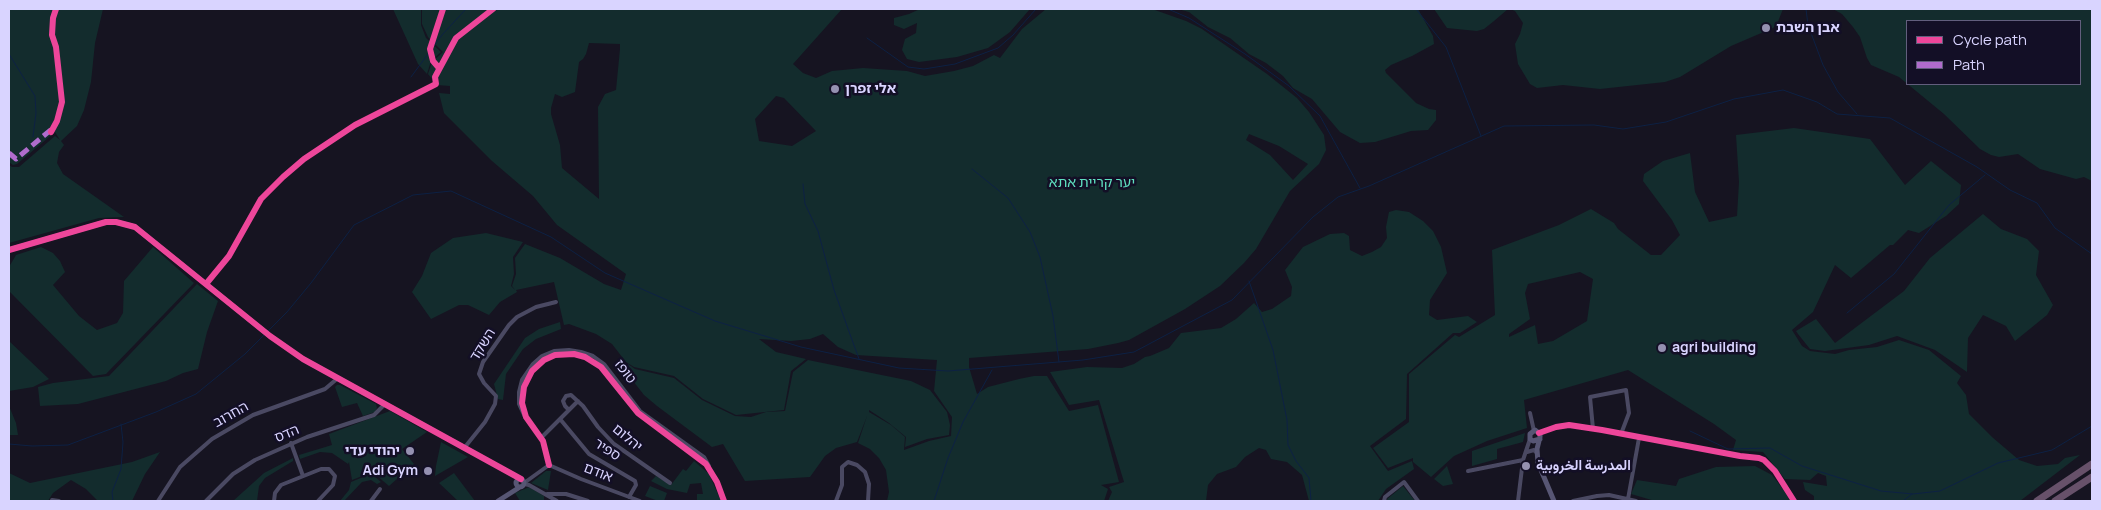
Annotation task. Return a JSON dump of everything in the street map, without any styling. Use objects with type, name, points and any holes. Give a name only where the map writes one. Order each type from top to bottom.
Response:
[{"type":"highway","points":[[2037,501],[2092,464]]},
{"type":"highway","points":[[2056,501],[2092,478]]},
{"type":"street","points":[[206,284],[230,256],[261,199],[312,153],[355,124],[436,84],[435,77],[456,38],[492,9]]},
{"type":"street","points":[[9,250],[93,224],[116,222],[135,228],[144,233],[270,336],[302,359],[465,447],[521,482],[547,494],[557,501]]},
{"type":"street","name":"השקד","points":[[465,447],[485,422],[495,404],[496,396],[484,383],[480,374],[483,362],[509,325],[517,317],[536,307],[556,302]]},
{"type":"street","name":"טופז","points":[[549,465],[541,438],[529,423],[524,410],[522,398],[526,381],[532,371],[544,360],[555,355],[580,355],[601,367],[638,414],[695,455],[710,469],[724,501]]},
{"type":"street","name":"החרוב","points":[[158,501],[180,467],[212,439],[253,415],[325,389],[338,378]]},
{"type":"street","points":[[1593,428],[1590,397],[1626,390],[1628,413],[1621,434]]},
{"type":"street","points":[[541,438],[569,410],[578,400],[571,395],[566,396],[564,403],[569,410]]},
{"type":"street","name":"יהלום","points":[[578,400],[598,428],[614,444],[670,483]]},
{"type":"street","name":"הדס","points":[[206,501],[224,482],[244,466],[291,444],[374,415],[385,404]]},
{"type":"street","points":[[1530,413],[1538,434],[1537,454]]},
{"type":"street","name":"ספיר","points":[[560,419],[589,454],[635,481],[636,485],[629,497]]},
{"type":"street","points":[[1554,501],[1540,469],[1530,434],[1538,434],[1556,427],[1568,425],[1764,460],[1775,471],[1794,501]]},
{"type":"street","points":[[1518,501],[1523,460],[1532,440],[1538,434]]},
{"type":"street","points":[[1628,499],[1639,438]]},
{"type":"street","points":[[291,444],[302,476]]},
{"type":"street","points":[[1526,453],[1534,450],[1537,454]]},
{"type":"street","points":[[1468,471],[1523,460]]},
{"type":"street","points":[[830,501],[835,501],[842,485],[842,468],[848,462],[857,465],[865,472],[869,484],[868,501]]},
{"type":"street","points":[[498,501],[512,492],[521,482],[549,465]]},
{"type":"street","name":"אודם","points":[[549,465],[640,501]]},
{"type":"street","points":[[274,501],[275,493],[281,485],[324,468],[334,474],[333,485],[318,501]]},
{"type":"street","points":[[1384,501],[1404,482],[1418,501]]},
{"type":"street","points":[[371,501],[380,490]]},
{"type":"street","points":[[547,494],[566,494],[588,501]]},
{"type":"street","points":[[1574,501],[1609,495],[1636,501]]},
{"type":"street","points":[[52,500],[59,501]]},
{"type":"green space","points":[[9,9],[103,9],[95,43],[91,82],[84,110],[77,126],[61,141],[64,145],[59,152],[57,163],[63,174],[124,217],[99,218],[9,243],[9,165],[19,167],[55,136],[60,140],[55,132],[17,164],[13,165],[9,162]]},
{"type":"green space","points":[[393,9],[421,9],[421,25],[426,38],[441,52],[431,61],[427,74],[418,64]]},
{"type":"green space","name":"יער קריית אתא","points":[[422,9],[842,9],[793,64],[803,73],[816,78],[832,71],[863,68],[907,71],[925,76],[973,66],[994,55],[1000,58],[1022,29],[1046,9],[1152,9],[1202,29],[1267,74],[1297,98],[1324,135],[1326,150],[1319,164],[1290,191],[1256,249],[1244,263],[1220,286],[1185,309],[1129,340],[1118,343],[1088,349],[969,358],[969,367],[977,394],[988,387],[1019,379],[1047,376],[1069,411],[1098,405],[1119,482],[1101,485],[1108,489],[1104,501],[887,501],[889,492],[886,470],[879,458],[870,449],[858,443],[867,416],[857,442],[836,448],[825,456],[810,477],[745,481],[723,444],[712,447],[657,406],[644,395],[623,368],[628,364],[635,369],[674,378],[702,400],[735,416],[751,417],[766,412],[785,411],[793,372],[808,360],[911,381],[930,390],[947,412],[950,425],[949,435],[927,439],[905,447],[906,437],[889,423],[869,410],[869,412],[891,425],[905,437],[904,450],[951,436],[952,417],[934,391],[937,360],[856,355],[838,347],[823,334],[810,339],[791,341],[759,339],[776,352],[806,359],[791,371],[784,410],[736,415],[703,399],[674,376],[634,367],[626,362],[612,344],[596,334],[569,324],[564,325],[554,282],[516,290],[517,292],[500,302],[489,315],[468,305],[459,305],[431,319],[412,292],[422,276],[431,253],[453,238],[486,233],[523,242],[513,257],[514,274],[511,286],[515,290],[512,286],[516,274],[515,258],[525,244],[560,258],[604,284],[621,290],[626,274],[557,225],[533,196],[492,161],[444,113],[439,93],[450,94],[450,86],[437,85],[428,74],[432,62],[443,52],[428,37],[422,24]],"holes":[[[589,43],[620,44],[616,90],[605,94],[598,107],[599,199],[562,168],[560,145],[551,114],[555,94],[562,97],[575,92],[579,62],[586,54]],[[776,96],[784,98],[816,131],[792,146],[759,141],[755,119]],[[1249,134],[1279,146],[1308,164],[1293,180],[1270,155],[1246,140]]]},
{"type":"green space","points":[[920,9],[1030,9],[1010,32],[988,48],[957,57],[919,62],[907,59],[902,50],[905,39],[916,33],[917,23],[904,29],[894,25],[894,18]]},
{"type":"green space","points":[[1178,9],[1418,9],[1433,36],[1434,44],[1391,65],[1385,70],[1416,103],[1436,110],[1436,120],[1428,130],[1411,131],[1375,142],[1360,143],[1340,132],[1312,99],[1293,88],[1283,76],[1266,63],[1249,54],[1230,38],[1208,27],[1189,12]]},
{"type":"green space","points":[[1434,9],[1508,9],[1484,29],[1477,31],[1447,28]]},
{"type":"green space","points":[[1510,9],[1783,9],[1777,24],[1773,28],[1731,46],[1680,77],[1665,82],[1600,89],[1563,85],[1537,88],[1530,84],[1518,64],[1515,44],[1523,23],[1515,11]]},
{"type":"green space","points":[[1833,9],[2092,9],[2092,181],[2084,177],[2076,179],[2040,169],[2018,154],[1999,157],[1991,155],[1980,149],[1944,114],[1909,85],[2081,85],[2081,20],[1906,20],[1906,83],[1899,77],[1871,65],[1860,37],[1842,14]]},
{"type":"green space","points":[[1794,128],[1870,139],[1905,185],[1931,161],[1961,185],[1959,204],[1946,216],[1919,233],[1908,230],[1893,245],[1890,245],[1851,278],[1835,265],[1813,312],[1792,330],[1802,346],[1810,351],[1835,354],[1849,350],[1877,347],[1899,340],[1929,350],[1961,376],[1957,383],[1966,395],[1969,414],[2019,460],[2037,466],[2058,464],[2065,458],[2080,455],[2020,501],[1814,501],[1814,496],[1805,490],[1803,482],[1827,486],[1826,476],[1818,473],[1810,480],[1785,479],[1763,452],[1733,450],[1736,440],[1628,370],[1524,400],[1527,428],[1487,441],[1454,456],[1431,477],[1413,462],[1413,458],[1388,468],[1373,448],[1409,422],[1409,374],[1455,335],[1459,337],[1495,315],[1492,250],[1559,225],[1591,209],[1614,223],[1618,229],[1651,255],[1661,255],[1680,235],[1672,220],[1643,181],[1644,174],[1663,161],[1690,153],[1695,192],[1709,222],[1737,216],[1739,182],[1736,135]],"holes":[[[1580,272],[1593,279],[1587,321],[1553,341],[1538,344],[1535,325],[1509,337],[1509,334],[1530,319],[1525,293],[1528,284]]]},
{"type":"green space","points":[[1396,210],[1409,212],[1423,221],[1433,231],[1441,247],[1447,273],[1430,300],[1429,315],[1437,320],[1468,316],[1477,322],[1460,333],[1453,333],[1407,374],[1406,419],[1370,446],[1388,471],[1412,461],[1414,469],[1386,489],[1378,501],[1309,501],[1302,475],[1287,462],[1271,459],[1266,450],[1259,448],[1245,457],[1236,467],[1217,474],[1208,485],[1206,501],[1108,501],[1112,492],[1109,487],[1124,482],[1099,400],[1069,405],[1050,372],[1087,367],[1122,368],[1169,348],[1181,333],[1221,328],[1236,319],[1254,303],[1262,312],[1272,309],[1291,296],[1292,287],[1285,270],[1303,247],[1330,234],[1344,233],[1349,236],[1350,250],[1362,256],[1381,247],[1387,238],[1386,227],[1389,212]]},
{"type":"green space","points":[[1983,214],[2001,229],[2027,239],[2039,251],[2036,275],[2053,305],[2047,315],[2015,341],[2006,326],[1983,315],[1968,338],[1967,372],[1935,350],[1897,336],[1869,345],[1825,351],[1810,349],[1796,331],[1816,319],[1835,343],[1904,291],[1930,258]]},
{"type":"green space","points":[[41,247],[53,253],[60,261],[65,272],[53,285],[79,316],[97,330],[117,323],[123,313],[124,281],[153,247],[194,283],[106,374],[93,376],[9,291],[9,267],[16,255]]},
{"type":"green space","points":[[197,284],[218,301],[207,332],[198,369],[183,373],[166,381],[78,404],[40,406],[38,387],[53,383],[109,376]]},
{"type":"green space","points":[[560,322],[561,329],[536,339],[523,349],[506,374],[503,400],[498,399],[494,384],[525,338],[539,329]]},
{"type":"green space","points":[[9,341],[49,379],[33,387],[9,391]]},
{"type":"green space","points":[[337,385],[376,404],[375,412],[363,416],[357,403],[342,407],[335,387]]},
{"type":"green space","points":[[9,406],[16,423],[18,435],[9,435]]},
{"type":"green space","points":[[390,411],[427,432],[402,449],[414,464],[389,486],[376,475],[370,473],[352,480],[349,462],[348,464],[332,453],[320,452],[300,459],[299,455],[332,445],[329,434]]},
{"type":"green space","points":[[1525,433],[1523,442],[1497,449],[1497,459],[1472,466],[1472,451]]},
{"type":"green space","points":[[441,442],[468,457],[435,476],[436,466]]},
{"type":"green space","points":[[160,452],[145,474],[132,501],[98,501],[86,489],[71,480],[53,493],[48,501],[9,501],[9,473],[30,483],[132,462]]},
{"type":"green space","points":[[293,458],[293,461],[265,478],[259,486],[257,501],[233,501],[264,473]]},
{"type":"green space","points":[[694,461],[709,474],[721,501],[697,501],[697,494],[703,494],[701,483],[690,484],[687,493],[667,489],[651,481],[656,476],[671,485],[683,469],[686,471]]},
{"type":"green space","points":[[1447,466],[1453,484],[1443,486],[1434,479]]},
{"type":"green space","points":[[1755,466],[1772,475],[1790,501],[1655,501],[1631,494],[1637,480],[1676,486],[1679,479],[1716,467]]},
{"type":"green space","points":[[546,471],[551,471],[548,490],[531,483]]},
{"type":"green space","points":[[454,473],[475,501],[458,501],[439,483]]},
{"type":"green space","points":[[368,475],[373,475],[381,482],[377,484],[371,480],[362,482],[344,501],[340,501],[349,490],[351,482]]},
{"type":"green space","points":[[650,486],[667,493],[664,501],[658,501],[645,496]]},
{"type":"green space","points":[[1403,486],[1415,501],[1388,501],[1387,499]]},
{"type":"green space","points":[[529,487],[544,496],[544,501],[520,501],[515,493]]},
{"type":"waterway","points":[[411,77],[442,35],[466,9]]},
{"type":"waterway","points":[[867,38],[908,67],[924,69],[955,64],[998,48],[1013,35],[1036,9]]},
{"type":"waterway","points":[[1168,9],[1189,18],[1245,54],[1289,86],[1320,116],[1360,188]]},
{"type":"waterway","points":[[1416,9],[1446,47],[1481,136]]},
{"type":"waterway","points":[[1806,9],[1808,25],[1823,65],[1838,92],[1857,114]]},
{"type":"waterway","points":[[9,54],[35,96],[36,113],[33,137]]},
{"type":"waterway","points":[[268,331],[311,283],[354,225],[413,195],[451,191],[551,237],[605,273],[715,321],[801,347],[899,368],[948,371],[1083,360],[1134,352],[1232,300],[1313,217],[1338,197],[1369,186],[1504,126],[1594,125],[1623,129],[1666,122],[1734,99],[1783,90],[1817,102],[1837,114],[1890,118],[1977,167],[2010,190],[2037,203],[2055,228],[2092,254]]},
{"type":"waterway","points":[[972,169],[1008,198],[1030,232],[1040,257],[1053,316],[1059,362]]},
{"type":"waterway","points":[[1847,313],[1894,274],[1949,205],[1985,175]]},
{"type":"waterway","points":[[803,184],[805,204],[818,231],[834,290],[859,359]]},
{"type":"waterway","points":[[1249,281],[1273,350],[1287,420],[1288,445],[1296,461],[1309,478],[1311,501]]},
{"type":"waterway","points":[[9,444],[32,446],[68,445],[156,412],[196,394],[245,354],[265,334]]},
{"type":"waterway","points":[[934,501],[948,458],[963,422],[992,370]]},
{"type":"waterway","points":[[113,501],[112,492],[121,469],[123,442],[121,424]]},
{"type":"waterway","points":[[1690,431],[1728,449],[1770,448],[1802,466],[1881,491],[1913,494],[1940,491],[1998,463],[2052,450],[2092,426]]},
{"type":"waterway","points":[[1903,501],[1912,494]]},
{"type":"marked path","points":[[9,153],[16,159],[53,128]]},
{"type":"cycle path","points":[[51,132],[57,121],[62,102],[56,47],[52,35],[53,18],[56,9]]},
{"type":"cycle path","points":[[439,68],[433,61],[430,49],[443,9]]},
{"type":"cycle path","points":[[206,284],[229,256],[261,199],[283,177],[304,159],[355,125],[436,84],[435,77],[456,38],[493,9]]},
{"type":"cycle path","points":[[9,250],[106,222],[116,222],[135,227],[270,336],[303,359],[521,479]]},
{"type":"cycle path","points":[[549,465],[543,441],[526,417],[522,403],[524,387],[532,371],[544,360],[555,355],[574,354],[585,357],[601,367],[638,413],[706,464],[717,482],[724,501]]},
{"type":"cycle path","points":[[1539,433],[1569,425],[1759,458],[1764,460],[1775,471],[1794,501]]},
{"type":"place","name":"אבן השבת","points":[[1766,28]]},
{"type":"place","name":"אלי זפרן","points":[[835,89]]},
{"type":"place","name":"agri building","points":[[1662,348]]},
{"type":"place","name":"יהודי עדי","points":[[410,451]]},
{"type":"place","name":"المدرسة الخروبية","points":[[1526,466]]},
{"type":"place","name":"Adi Gym","points":[[428,471]]}]
